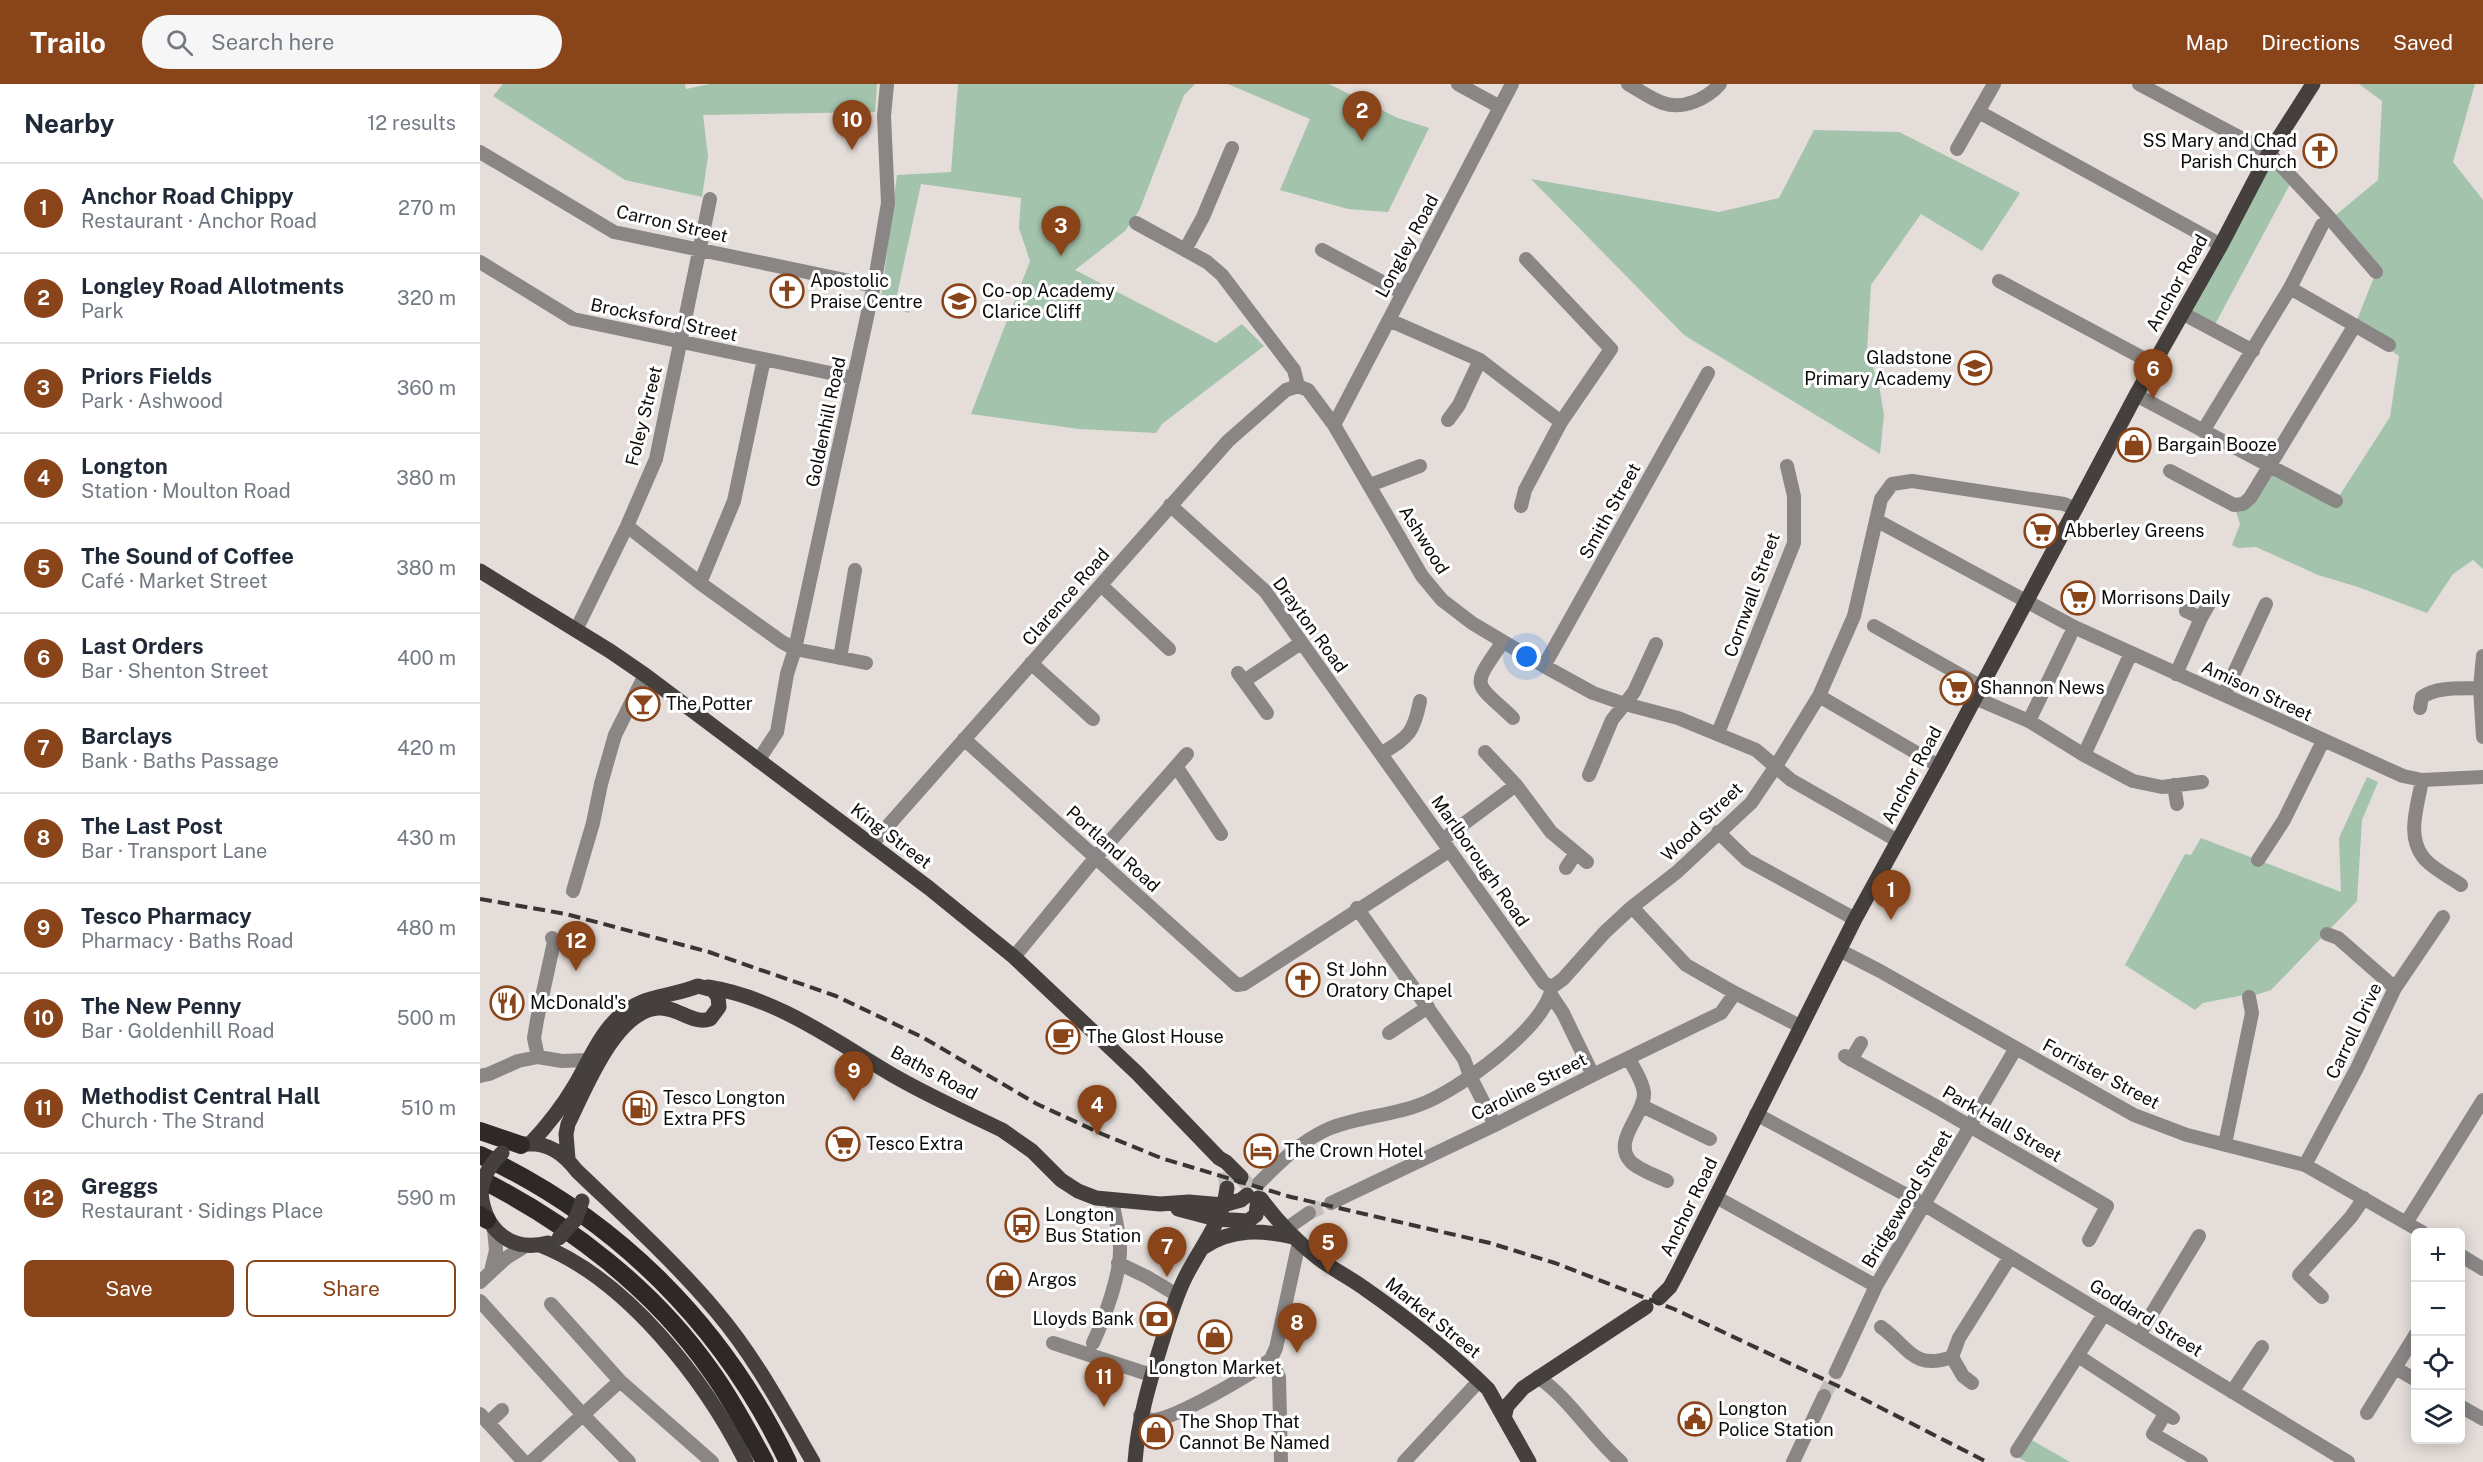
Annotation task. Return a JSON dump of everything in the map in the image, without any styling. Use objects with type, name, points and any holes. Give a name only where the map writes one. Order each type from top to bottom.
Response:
[{"type":"highway","points":[[480,1131],[526,1144]]},
{"type":"highway","points":[[480,1155],[549,1192],[619,1243],[664,1282],[721,1348],[751,1392],[788,1462]]},
{"type":"highway","points":[[480,1179],[534,1209],[590,1248],[621,1272],[651,1300],[710,1369],[740,1415],[765,1462]]},
{"type":"main road","name":"Anchor Road","points":[[1504,1418],[1508,1406],[1523,1388],[1652,1303],[1673,1281],[1855,919],[1940,766],[2136,395],[2221,245],[2269,153],[2313,84]]},
{"type":"main road","name":"King Street","points":[[480,571],[645,675],[871,845],[1014,957],[1137,1073],[1219,1158],[1241,1177]]},
{"type":"main road","name":"Baths Road","points":[[526,1144],[551,1121],[575,1086],[604,1034],[617,1019],[631,1008],[657,997],[689,991],[698,986],[733,992],[814,1027],[895,1077],[1002,1130],[1032,1151],[1061,1180],[1078,1191],[1112,1200],[1160,1204],[1189,1202],[1248,1221],[1256,1215],[1256,1194]]},
{"type":"main road","points":[[708,987],[718,997],[717,1011]]},
{"type":"main road","points":[[689,991],[684,1005],[690,1017]]},
{"type":"main road","points":[[533,1245],[559,1238],[576,1219],[582,1201],[582,1190],[566,1144],[568,1124],[620,1030],[639,1014],[658,1008],[674,1010],[704,1021],[710,1019],[717,1011],[752,1000]]},
{"type":"main road","points":[[746,1462],[712,1402],[639,1312],[599,1278],[573,1261],[533,1245],[514,1242],[487,1221],[481,1192],[484,1176],[502,1153],[526,1144],[553,1149],[677,1268],[717,1312],[777,1398],[813,1462]]},
{"type":"main road","points":[[1219,1158],[1225,1172]]},
{"type":"main road","points":[[1135,1462],[1140,1415],[1177,1295],[1186,1274],[1204,1247],[1227,1188]]},
{"type":"main road","points":[[1219,1212],[1256,1194]]},
{"type":"main road","name":"Market Street","points":[[1256,1194],[1293,1236],[1322,1261],[1363,1287],[1484,1385],[1528,1462]]},
{"type":"main road","points":[[1204,1247],[1227,1234],[1274,1233],[1293,1236]]},
{"type":"main road","points":[[1484,1385],[1523,1388]]},
{"type":"street","name":"Goldenhill Road","points":[[759,761],[777,732],[787,674],[795,649],[874,286],[888,202],[884,116],[887,84]]},
{"type":"street","points":[[1458,84],[1500,107]]},
{"type":"street","name":"Longley Road","points":[[1334,425],[1512,84]]},
{"type":"street","points":[[1628,84],[1662,103],[1672,104],[1683,104],[1702,98],[1720,84]]},
{"type":"street","points":[[1957,149],[1994,84]]},
{"type":"street","points":[[2139,84],[2269,153],[2348,248],[2376,272]]},
{"type":"street","points":[[1979,112],[2221,245]]},
{"type":"street","points":[[1185,250],[1203,217],[1232,148]]},
{"type":"street","name":"Carron Street","points":[[480,152],[614,232],[874,286]]},
{"type":"street","name":"Foley Street","points":[[576,630],[627,526],[656,459],[710,199]]},
{"type":"street","name":"Ashwood","points":[[1136,223],[1207,262],[1222,275],[1294,370],[1298,386],[1308,390],[1334,425],[1422,576],[1442,600],[1502,643],[1593,693],[1678,718],[1756,750],[1791,780],[1898,841]]},
{"type":"street","points":[[2203,431],[2290,288],[2322,225]]},
{"type":"street","points":[[1322,249],[1403,293]]},
{"type":"street","points":[[1521,506],[1525,490],[1561,422],[1611,350],[1526,259]]},
{"type":"street","name":"Brocksford Street","points":[[480,262],[573,319],[854,378]]},
{"type":"street","points":[[1999,281],[2154,364]]},
{"type":"street","points":[[2290,288],[2389,345]]},
{"type":"street","points":[[2182,313],[2253,351]]},
{"type":"street","points":[[1389,320],[1480,360],[1561,422]]},
{"type":"street","points":[[2170,471],[2234,505],[2242,504],[2250,498],[2355,325]]},
{"type":"street","points":[[700,583],[734,501],[764,359]]},
{"type":"street","points":[[1448,420],[1459,405],[1480,360]]},
{"type":"street","name":"Smith Street","points":[[1544,666],[1708,374]]},
{"type":"street","name":"Clarence Road","points":[[871,845],[1228,441],[1286,390],[1298,386]]},
{"type":"street","points":[[2136,395],[2336,501]]},
{"type":"street","points":[[1370,485],[1420,466]]},
{"type":"street","name":"Cornwall Street","points":[[1718,733],[1794,543],[1794,496],[1787,466]]},
{"type":"street","name":"Wood Street","points":[[1256,1194],[1289,1153],[1327,1130],[1420,1105],[1470,1077],[1513,1043],[1537,1019],[1551,991],[1585,952],[1632,907],[1677,872],[1750,803],[1819,696],[1854,616],[1881,499],[1892,484],[1912,481],[2041,500],[2076,508]]},
{"type":"street","name":"Drayton Road","points":[[1170,505],[1265,591],[1382,753]]},
{"type":"street","name":"Amison Street","points":[[1876,520],[2025,602],[2176,674],[2403,776],[2422,780],[2483,777]]},
{"type":"street","points":[[627,526],[700,583],[795,649],[866,663]]},
{"type":"street","points":[[840,658],[855,570]]},
{"type":"street","points":[[1101,585],[1169,649]]},
{"type":"street","points":[[2176,674],[2210,602]]},
{"type":"street","points":[[2224,695],[2266,604]]},
{"type":"street","points":[[2186,611],[2201,618]]},
{"type":"street","points":[[1874,626],[2084,755],[2133,781],[2162,787],[2202,782]]},
{"type":"street","points":[[2029,721],[2070,636]]},
{"type":"street","points":[[1267,713],[1241,677],[1301,643]]},
{"type":"street","points":[[1502,643],[1480,674],[1479,681],[1482,688],[1514,718]]},
{"type":"street","points":[[1588,775],[1612,720],[1634,692],[1656,644]]},
{"type":"street","points":[[2084,755],[2131,653]]},
{"type":"street","points":[[2483,656],[2480,688],[2483,737]]},
{"type":"street","points":[[1032,663],[1094,719]]},
{"type":"street","points":[[573,891],[615,735],[645,675]]},
{"type":"street","points":[[2418,699],[2439,690],[2480,688]]},
{"type":"street","points":[[1819,696],[1940,766]]},
{"type":"street","points":[[1382,753],[1406,739],[1416,723],[1420,701]]},
{"type":"street","name":"Portland Road","points":[[964,739],[1236,985],[1244,984],[1357,908]]},
{"type":"street","points":[[2258,860],[2274,847],[2284,820],[2323,741]]},
{"type":"street","points":[[1485,752],[1516,785],[1551,832],[1581,857],[1566,868]]},
{"type":"street","name":"Marlborough Road","points":[[1382,753],[1551,991],[1593,1075]]},
{"type":"street","points":[[1014,957],[1096,857],[1186,754]]},
{"type":"street","points":[[1176,766],[1221,834]]},
{"type":"street","points":[[2422,780],[2414,825],[2415,842],[2423,859],[2461,885]]},
{"type":"street","points":[[1495,1125],[1470,1077],[1464,1059],[1357,908],[1446,845],[1516,785]]},
{"type":"street","points":[[2174,785],[2177,804]]},
{"type":"street","points":[[1719,832],[1747,860],[1855,919]]},
{"type":"street","points":[[1632,907],[1686,965],[1800,1026]]},
{"type":"street","name":"Carroll Drive","points":[[2305,1165],[2357,1068],[2395,988],[2443,917]]},
{"type":"street","points":[[2337,933],[2395,988]]},
{"type":"street","points":[[538,1057],[534,1038],[554,942],[552,938]]},
{"type":"street","name":"Forrister Street","points":[[1839,950],[2134,1115],[2187,1135],[2305,1165],[2414,1228]]},
{"type":"street","name":"Caroline Street","points":[[1330,1203],[1495,1125],[1721,1013],[1735,993]]},
{"type":"street","points":[[2225,1144],[2258,1014],[2249,997]]},
{"type":"street","points":[[1389,1033],[1428,1007]]},
{"type":"street","name":"Park Hall Street","points":[[1861,1043],[1848,1058],[1971,1126],[2107,1206],[2089,1240]]},
{"type":"street","name":"Bridgewood Street","points":[[1836,1372],[1876,1286],[2016,1048]]},
{"type":"street","points":[[480,1076],[518,1061],[538,1057],[562,1061],[589,1060]]},
{"type":"street","points":[[1629,1059],[1642,1086],[1642,1106],[1626,1136],[1625,1150],[1631,1162],[1667,1182]]},
{"type":"street","points":[[562,1061],[575,1086]]},
{"type":"street","points":[[2406,1223],[2480,1116],[2483,1100]]},
{"type":"street","points":[[1642,1106],[1710,1139]]},
{"type":"street","name":"Goddard Street","points":[[1756,1114],[1925,1204],[2342,1460]]},
{"type":"street","points":[[1716,1197],[1876,1286]]},
{"type":"street","points":[[2322,1297],[2299,1275],[2351,1217],[2364,1198]]},
{"type":"street","points":[[1093,1343],[1094,1327],[1118,1263],[1120,1249],[1112,1200]]},
{"type":"street","points":[[1140,1415],[1146,1419],[1155,1420],[1174,1415],[1271,1359],[1276,1348],[1293,1236],[1309,1213]]},
{"type":"street","points":[[487,1221],[496,1250],[491,1271]]},
{"type":"street","points":[[2139,1335],[2199,1236]]},
{"type":"street","points":[[480,1282],[514,1251],[533,1245]]},
{"type":"street","points":[[1881,1327],[1890,1345],[1922,1361],[1941,1361],[1952,1356],[1959,1338],[2010,1257]]},
{"type":"street","points":[[2465,1259],[2483,1269]]},
{"type":"street","points":[[1118,1263],[1147,1276],[1177,1295]]},
{"type":"street","points":[[480,1300],[583,1415],[629,1462]]},
{"type":"street","points":[[551,1304],[566,1311],[620,1381],[690,1435],[712,1462]]},
{"type":"street","points":[[2017,1451],[2019,1435],[2078,1356],[2104,1314]]},
{"type":"street","points":[[2367,1413],[2414,1336]]},
{"type":"street","points":[[1053,1343],[1151,1376]]},
{"type":"street","points":[[2232,1392],[2262,1347]]},
{"type":"street","points":[[1952,1356],[1963,1376],[1972,1383]]},
{"type":"street","points":[[2078,1356],[2169,1416],[2153,1434],[2156,1443],[2201,1462]]},
{"type":"street","points":[[1271,1359],[1280,1377],[1281,1462]]},
{"type":"street","points":[[2395,1368],[2411,1378]]},
{"type":"street","points":[[1538,1377],[1563,1397],[1603,1446],[1621,1462]]},
{"type":"street","points":[[531,1462],[620,1381]]},
{"type":"street","points":[[1404,1462],[1484,1385]]},
{"type":"street","points":[[1793,1462],[1824,1396]]},
{"type":"street","points":[[2465,1409],[2483,1419]]},
{"type":"street","points":[[502,1410],[484,1419],[524,1462]]},
{"type":"green space","points":[[503,84],[685,84],[686,89],[710,84],[877,84],[875,112],[703,115],[708,156],[702,197],[625,180],[493,96]]},
{"type":"green space","points":[[958,84],[1195,84],[1184,95],[1139,211],[1125,231],[1075,270],[1216,343],[1242,324],[1264,346],[1162,424],[1156,433],[1079,429],[971,414],[1030,261],[1019,228],[1021,198],[921,184],[897,295],[909,307],[910,313],[880,305],[897,175],[951,172]]},
{"type":"green space","points":[[1228,84],[1329,84],[1398,118],[1429,128],[1388,212],[1348,209],[1280,190],[1310,119]]},
{"type":"green space","points":[[2359,84],[2475,84],[2453,162],[2483,200],[2483,569],[2473,560],[2453,574],[2427,613],[2358,587],[2318,575],[2256,547],[2238,548],[2232,545],[2240,524],[2234,505],[2243,504],[2268,466],[2336,501],[2390,417],[2399,356],[2355,325],[2376,272],[2331,219],[2378,180],[2382,101]]},
{"type":"green space","points":[[1814,130],[1899,132],[2020,193],[1982,251],[1921,214],[1871,285],[1867,351],[1879,385],[1884,415],[1880,454],[1684,335],[1531,179],[1719,212],[1779,198]]},
{"type":"green space","points":[[2269,153],[2295,175],[2212,330],[2182,313]]},
{"type":"green space","points":[[2367,777],[2378,782],[2362,820],[2357,901],[2271,990],[2249,997],[2244,995],[2203,1003],[2195,1010],[2125,965],[2185,854],[2191,855],[2201,838],[2341,892],[2339,838]]},
{"type":"green space","points":[[2030,1439],[2070,1462],[2027,1462],[2019,1458]]},
{"type":"tunnel","points":[[1225,1172],[1227,1188]]},
{"type":"tunnel","points":[[1241,1177],[1261,1199]]},
{"type":"tunnel","points":[[1309,1213],[1331,1203]]},
{"type":"tunnel","points":[[1824,1396],[1836,1372]]},
{"type":"railway","points":[[480,899],[566,914],[709,952],[836,996],[922,1037],[1037,1104],[1161,1158],[1291,1197],[1490,1243],[1555,1263],[1674,1309],[1838,1386],[1987,1462]]},
{"type":"place","name":"Longley Road Allotments","points":[[1362,141]]},
{"type":"place","name":"The New Penny","points":[[852,150]]},
{"type":"place","name":"SS Mary and Chad Parish Church","points":[[2320,151]]},
{"type":"place","name":"Priors Fields","points":[[1061,256]]},
{"type":"place","name":"Apostolic Praise Centre","points":[[787,291]]},
{"type":"place","name":"Co-op Academy Clarice Cliff","points":[[959,301]]},
{"type":"place","name":"Gladstone Primary Academy","points":[[1975,368]]},
{"type":"place","name":"Last Orders","points":[[2153,399]]},
{"type":"place","name":"Bargain Booze","points":[[2134,445]]},
{"type":"place","name":"Abberley Greens","points":[[2041,531]]},
{"type":"place","name":"Morrisons Daily","points":[[2078,598]]},
{"type":"place","name":"Shannon News","points":[[1957,688]]},
{"type":"place","name":"The Potter","points":[[643,704]]},
{"type":"place","name":"Anchor Road Chippy","points":[[1891,920]]},
{"type":"place","name":"Greggs","points":[[576,971]]},
{"type":"place","name":"St John Oratory Chapel","points":[[1303,980]]},
{"type":"place","name":"McDonald's","points":[[507,1003]]},
{"type":"place","name":"The Glost House","points":[[1063,1037]]},
{"type":"place","name":"Tesco Pharmacy","points":[[854,1101]]},
{"type":"place","name":"Tesco Longton Extra PFS","points":[[640,1108]]},
{"type":"place","name":"Longton","points":[[1097,1135]]},
{"type":"place","name":"Tesco Extra","points":[[843,1144]]},
{"type":"place","name":"The Crown Hotel","points":[[1261,1151]]},
{"type":"place","name":"Longton Bus Station","points":[[1022,1225]]},
{"type":"place","name":"The Sound of Coffee","points":[[1328,1273]]},
{"type":"place","name":"Barclays","points":[[1167,1277]]},
{"type":"place","name":"Argos","points":[[1004,1280]]},
{"type":"place","name":"Lloyds Bank","points":[[1157,1319]]},
{"type":"place","name":"Longton Market","points":[[1215,1337]]},
{"type":"place","name":"The Last Post","points":[[1297,1353]]},
{"type":"place","name":"Methodist Central Hall","points":[[1104,1407]]},
{"type":"place","name":"Longton Police Station","points":[[1695,1419]]},
{"type":"place","name":"The Shop That Cannot Be Named","points":[[1156,1432]]}]
